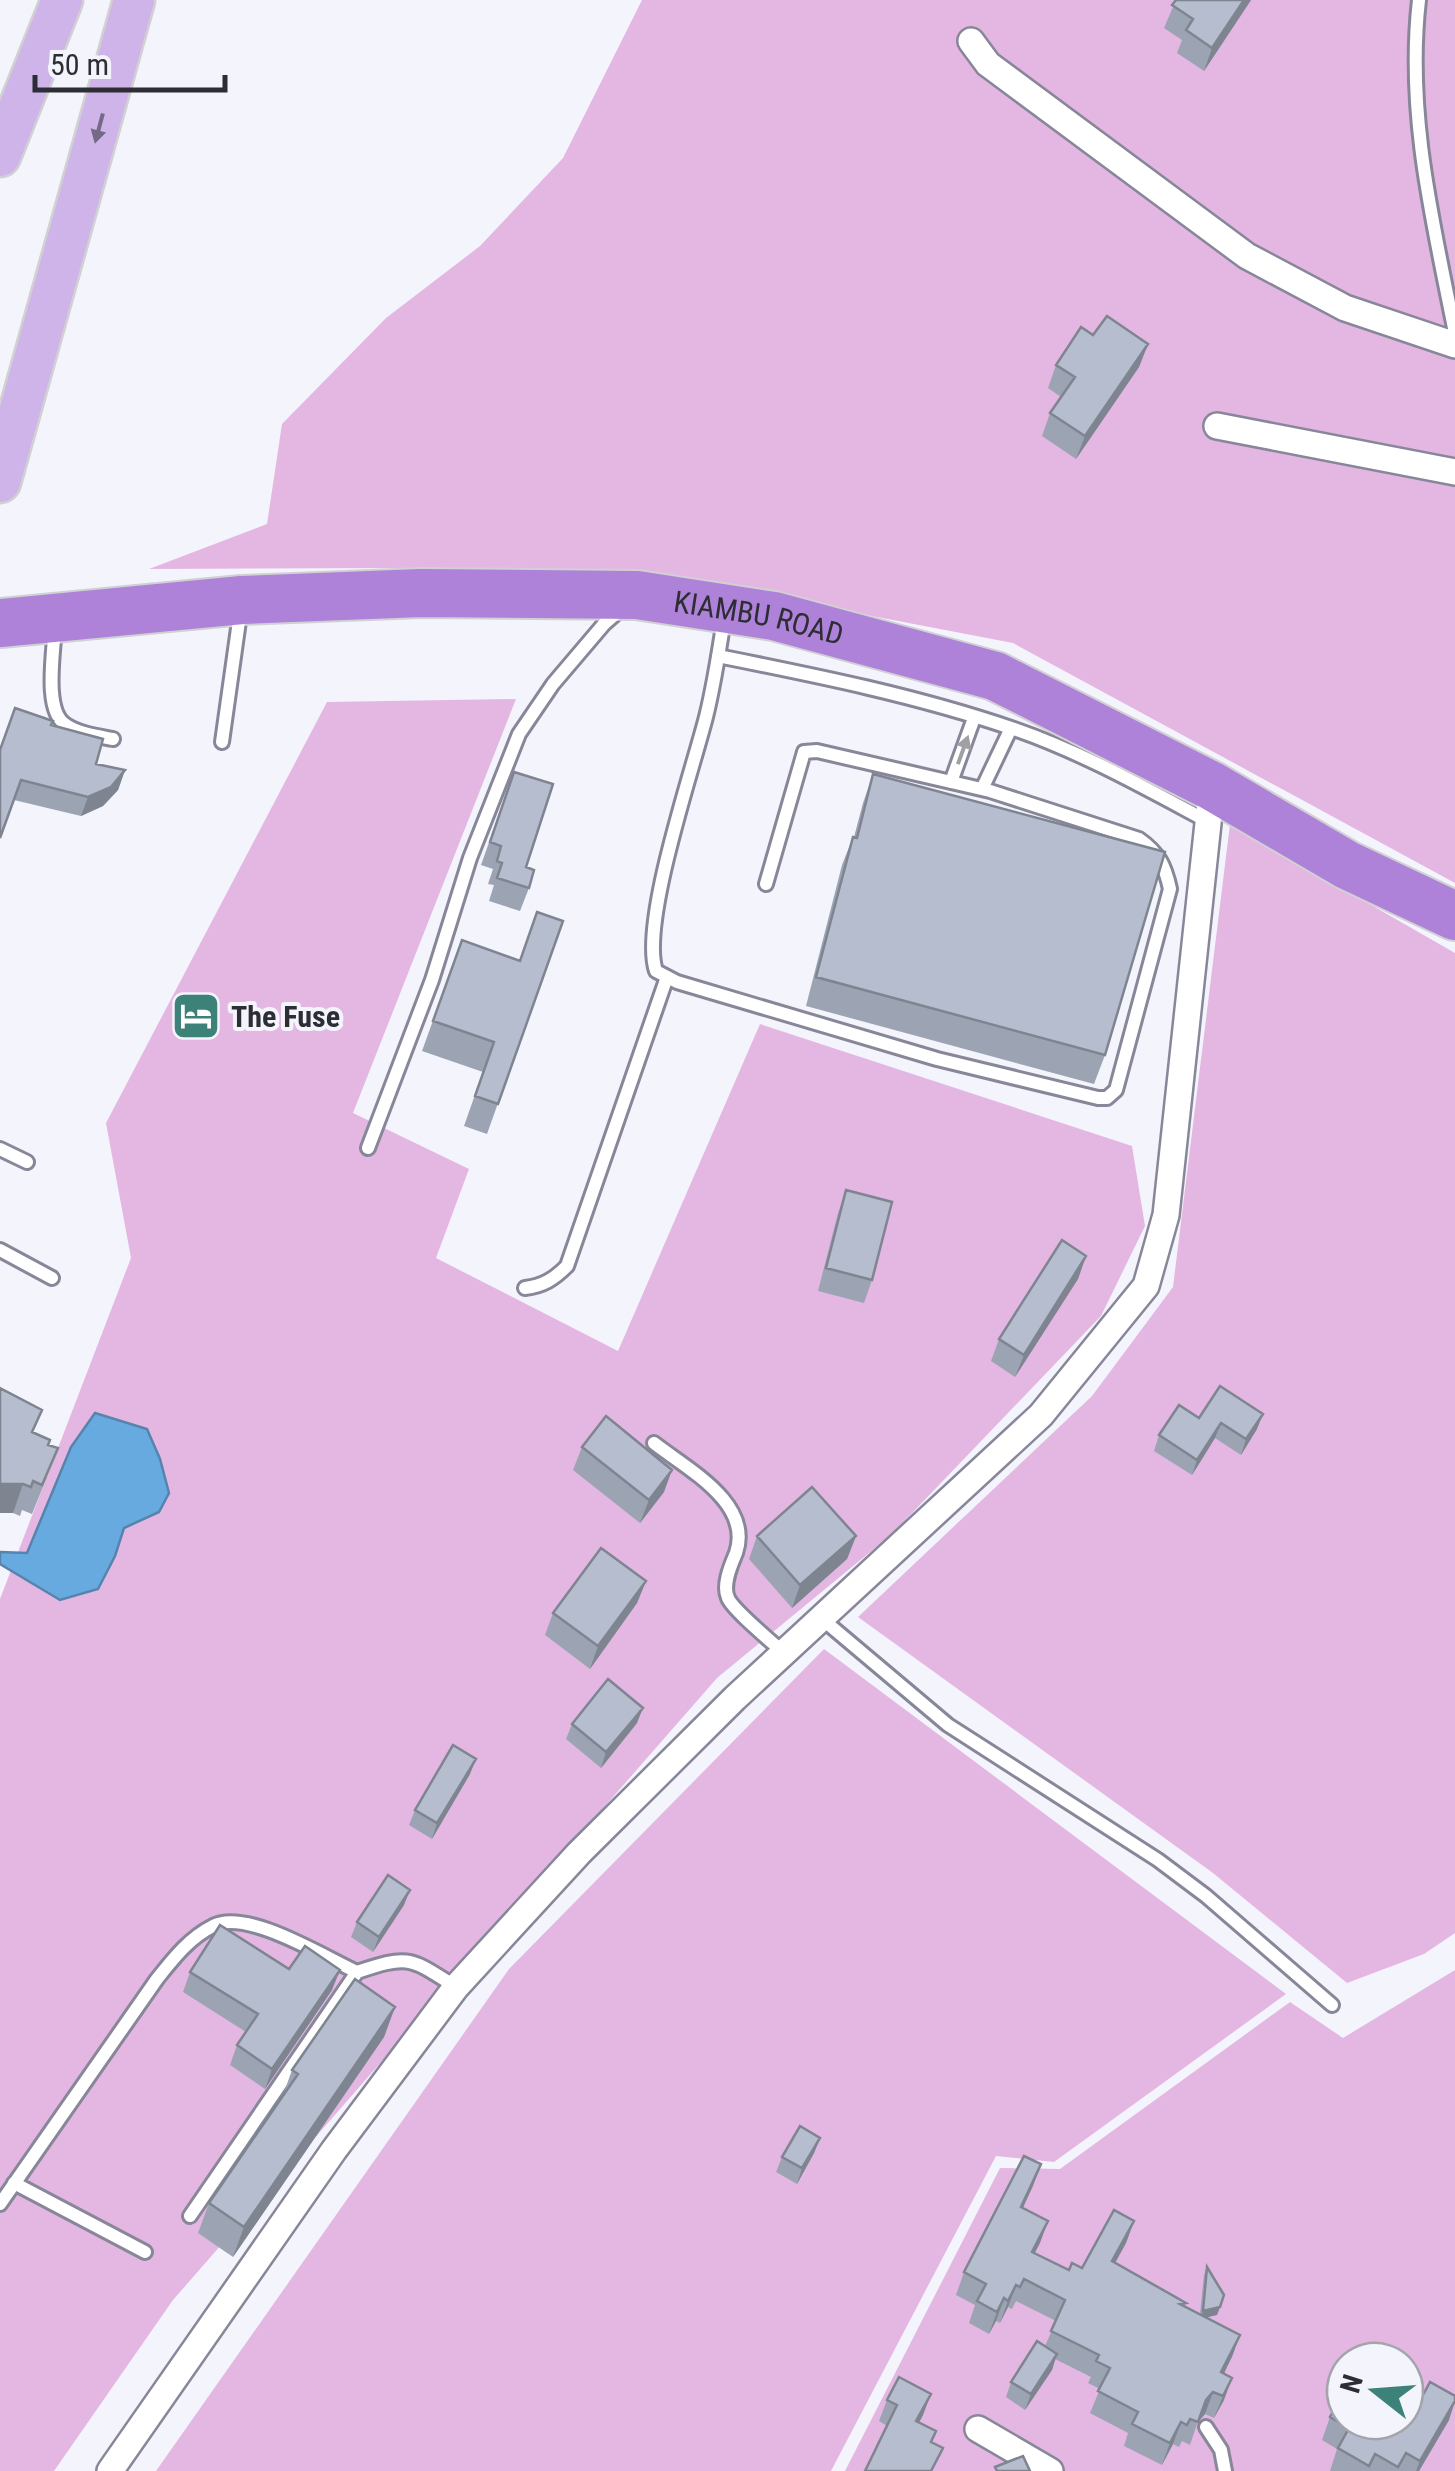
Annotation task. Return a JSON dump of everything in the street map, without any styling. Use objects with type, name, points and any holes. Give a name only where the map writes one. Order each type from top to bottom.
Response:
[{"type":"highway","name":"KIAMBU ROAD","points":[[0,623],[242,600],[420,593],[638,595],[774,616],[995,676],[1209,804],[1455,916]]},
{"type":"main road","points":[[0,156],[62,0]]},
{"type":"main road","points":[[0,482],[134,0]]},
{"type":"street","points":[[971,42],[988,64],[1247,256],[1346,308],[1455,345]]},
{"type":"street","points":[[1217,426],[1455,472]]},
{"type":"street","points":[[110,2471],[334,2150],[456,1987],[578,1853],[784,1653],[1041,1415],[1146,1286],[1166,1214],[1209,804]]},
{"type":"street","points":[[978,2429],[1050,2471]]},
{"type":"lane","points":[[1419,0],[1415,86],[1419,152],[1455,332]]},
{"type":"lane","points":[[368,1148],[432,980],[470,858],[519,734],[553,684],[604,624],[638,595]]},
{"type":"lane","points":[[222,742],[242,600]]},
{"type":"lane","points":[[725,608],[707,712],[653,921],[651,957],[656,971],[937,1059],[1107,1098],[1116,1090],[1170,889],[1165,866],[1140,839],[982,789],[817,751],[804,752],[766,884]]},
{"type":"lane","points":[[56,618],[52,707],[63,724],[112,739]]},
{"type":"lane","points":[[718,656],[853,683],[1010,728],[1209,804]]},
{"type":"lane","points":[[951,782],[974,718]]},
{"type":"lane","points":[[982,789],[1010,728]]},
{"type":"lane","points":[[525,1288],[539,1287],[566,1266],[667,977]]},
{"type":"lane","points":[[0,1150],[27,1162]]},
{"type":"lane","points":[[0,1250],[52,1278]]},
{"type":"lane","points":[[654,1443],[722,1496],[742,1536],[726,1585],[728,1600],[784,1653]]},
{"type":"lane","points":[[821,1618],[948,1725],[1158,1860],[1206,1896],[1332,2006]]},
{"type":"lane","points":[[0,2204],[157,1980],[186,1945],[215,1924],[237,1920],[261,1928],[357,1972],[407,1959],[456,1987]]},
{"type":"lane","points":[[190,2216],[357,1972]]},
{"type":"lane","points":[[14,2183],[146,2252]]},
{"type":"lane","points":[[1206,2427],[1221,2450],[1225,2471]]},
{"type":"shaded area","points":[[642,0],[1455,0],[1455,883],[1013,643],[825,607],[399,568],[149,569],[267,524],[282,424],[386,318],[480,246],[563,158]]},
{"type":"shaded area","points":[[516,699],[353,1113],[469,1169],[436,1258],[618,1351],[760,1024],[1132,1146],[1145,1226],[1101,1316],[892,1534],[717,1678],[173,2300],[54,2471],[0,2471],[0,1599],[131,1258],[106,1123],[327,702]]},
{"type":"shaded area","points":[[1230,824],[1455,953],[1455,1933],[1424,1954],[1347,1983],[1213,1873],[858,1617],[1092,1396],[1173,1287]]},
{"type":"shaded area","points":[[824,1649],[1286,1994],[1054,2162],[996,2156],[831,2471],[156,2471],[509,1969]]},
{"type":"shaded area","points":[[1455,1970],[1455,2471],[845,2471],[1000,2168],[1060,2169],[1290,2002],[1343,2038]]},
{"type":"water","points":[[95,1413],[147,1429],[169,1493],[159,1512],[124,1528],[98,1589],[60,1600],[0,1564],[0,1552],[27,1553],[71,1447]]},
{"type":"building","points":[[1176,0],[1244,0],[1212,48],[1186,30],[1193,19],[1172,5]]},
{"type":"building","points":[[1107,316],[1148,344],[1085,436],[1050,413],[1075,377],[1056,365],[1081,327],[1093,335]]},
{"type":"building","points":[[15,708],[53,721],[51,725],[103,739],[96,764],[125,770],[111,787],[88,797],[21,780],[0,838],[0,750]]},
{"type":"building","points":[[514,772],[553,784],[526,867],[534,870],[529,888],[497,878],[502,863],[497,861],[501,846],[490,842]]},
{"type":"building","points":[[873,774],[1165,852],[1105,1055],[816,977]]},
{"type":"building","points":[[537,912],[563,921],[498,1104],[475,1096],[494,1042],[433,1021],[462,940],[520,961]]},
{"type":"building","points":[[846,1190],[892,1202],[872,1280],[826,1268]]},
{"type":"building","points":[[1062,1240],[1086,1256],[1024,1355],[999,1339]]},
{"type":"building","points":[[1220,1386],[1263,1414],[1246,1439],[1221,1423],[1197,1460],[1159,1435],[1179,1405],[1199,1418]]},
{"type":"building","points":[[0,1388],[42,1410],[32,1432],[58,1448],[42,1485],[33,1481],[31,1487],[0,1484]]},
{"type":"building","points":[[606,1416],[672,1470],[649,1500],[582,1447]]},
{"type":"building","points":[[812,1487],[856,1536],[800,1585],[757,1536]]},
{"type":"building","points":[[601,1548],[646,1581],[598,1646],[553,1613]]},
{"type":"building","points":[[608,1679],[643,1708],[606,1752],[572,1724]]},
{"type":"building","points":[[453,1745],[476,1759],[437,1823],[415,1810]]},
{"type":"building","points":[[388,1875],[410,1890],[379,1937],[357,1922]]},
{"type":"building","points":[[220,1925],[289,1969],[305,1946],[340,1970],[272,2069],[237,2045],[258,2014],[190,1972]]},
{"type":"building","points":[[355,1979],[395,2007],[244,2227],[209,2203],[298,2074],[292,2070]]},
{"type":"building","points":[[800,2126],[820,2138],[802,2168],[782,2157]]},
{"type":"building","points":[[1024,2156],[1041,2164],[1021,2207],[1048,2221],[1032,2252],[1069,2270],[1072,2263],[1082,2268],[1114,2210],[1134,2221],[1112,2261],[1186,2303],[1180,2304],[1240,2335],[1221,2372],[1232,2378],[1223,2396],[1213,2392],[1198,2422],[1181,2422],[1170,2443],[1132,2424],[1138,2412],[1098,2391],[1110,2368],[1096,2361],[1099,2355],[1051,2331],[1065,2300],[1024,2279],[1008,2301],[1004,2298],[997,2312],[977,2301],[986,2284],[964,2272]]},
{"type":"building","points":[[1207,2267],[1224,2295],[1220,2307],[1203,2311]]},
{"type":"building","points":[[1037,2341],[1057,2354],[1031,2394],[1011,2382]]},
{"type":"building","points":[[899,2377],[931,2394],[916,2421],[936,2431],[931,2442],[943,2448],[931,2471],[865,2471],[897,2405],[887,2400]]},
{"type":"building","points":[[1430,2382],[1455,2396],[1420,2461],[1406,2453],[1398,2467],[1375,2454],[1369,2466],[1338,2448],[1342,2441],[1425,2441],[1425,2391]]},
{"type":"building","points":[[1023,2456],[1030,2471],[997,2471],[995,2467]]},
{"type":"place","name":"The Fuse","points":[[196,1016]]}]
